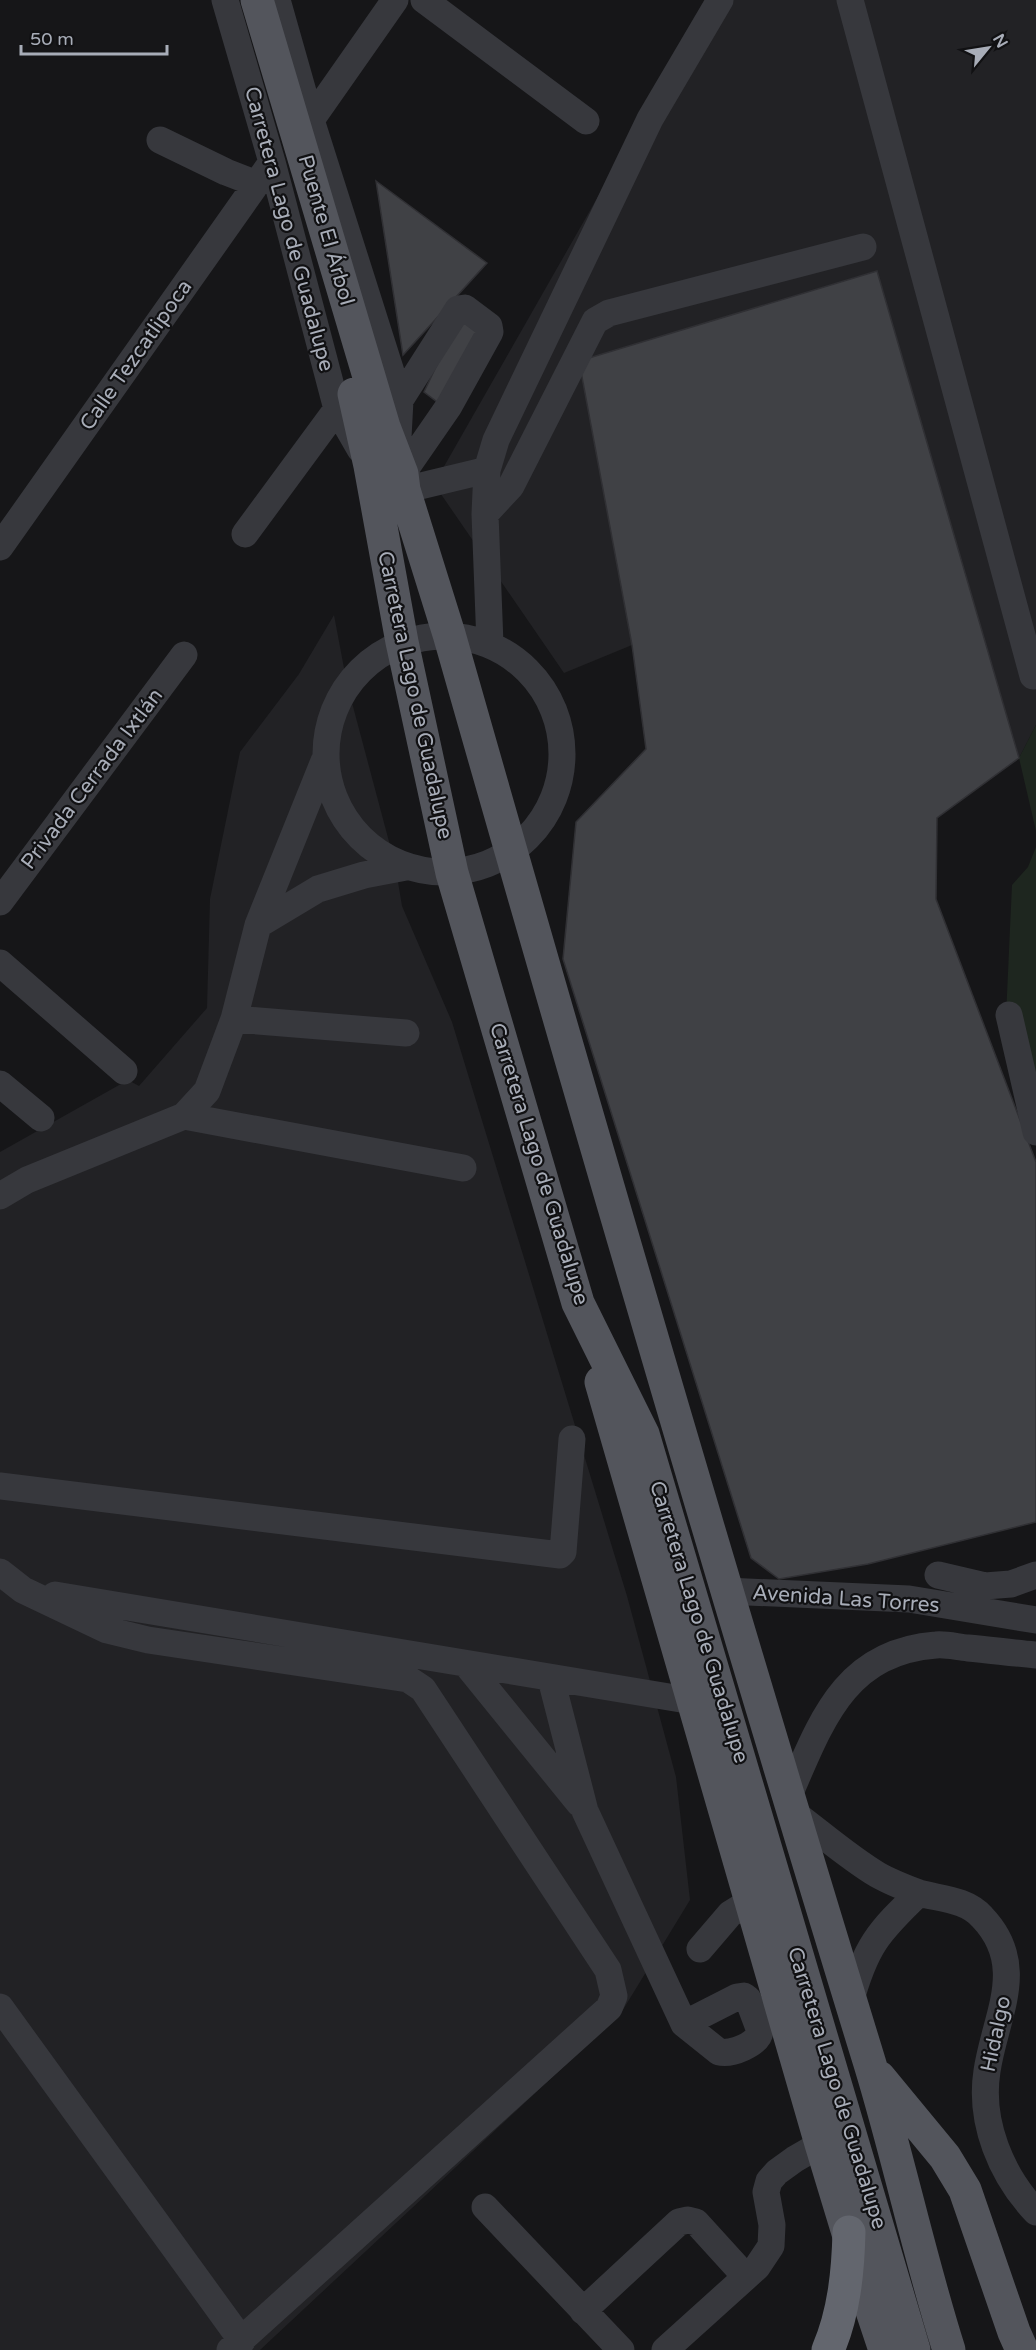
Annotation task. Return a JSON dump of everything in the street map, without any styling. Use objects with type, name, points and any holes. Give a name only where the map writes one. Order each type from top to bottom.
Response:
[{"type":"highway","points":[[829,2348],[845,2289],[849,2232]]},
{"type":"main road","name":"Puente El Árbol","points":[[242,0],[331,277],[384,427],[393,472]]},
{"type":"main road","name":"Puente El Árbol","points":[[257,0],[331,277]]},
{"type":"main road","name":"Carretera Lago de Guadalupe","points":[[393,472],[449,634],[726,1591],[871,2067],[949,2350]]},
{"type":"main road","name":"Carretera Lago de Guadalupe","points":[[393,472],[402,642],[452,873],[578,1303],[644,1434],[903,2344]]},
{"type":"main road","points":[[578,1303],[868,2300],[872,2333],[870,2350]]},
{"type":"main road","points":[[871,2067],[945,2157],[965,2190],[1022,2350]]},
{"type":"main road","points":[[868,2300],[903,2344]]},
{"type":"street","name":"Carretera Lago de Guadalupe","points":[[225,0],[272,162],[338,409],[393,472]]},
{"type":"street","name":"Carretera Lago de Guadalupe","points":[[277,0],[311,120],[400,400],[393,472]]},
{"type":"street","points":[[311,120],[395,0]]},
{"type":"street","points":[[424,0],[586,122]]},
{"type":"street","points":[[490,644],[485,514],[487,470],[496,440],[650,119],[720,0]]},
{"type":"street","points":[[850,0],[1034,676]]},
{"type":"street","points":[[160,140],[226,172],[257,184]]},
{"type":"street","name":"Calle Tezcatlipoca","points":[[0,547],[272,162]]},
{"type":"street","points":[[485,514],[511,486],[595,321],[609,313],[863,248]]},
{"type":"street","points":[[393,472],[449,406],[490,332],[489,326],[465,308],[458,309],[400,400]]},
{"type":"street","points":[[245,534],[338,409]]},
{"type":"street","points":[[393,472],[487,470]]},
{"type":"street","points":[[0,1196],[27,1180],[184,1116],[207,1091],[234,1019],[258,925],[324,761],[331,715],[354,674],[402,642],[419,636],[449,634],[490,644],[526,667],[551,701],[562,742],[559,785],[541,823],[511,853],[483,867],[452,873],[406,867],[364,875],[318,890],[258,925]]},
{"type":"street","name":"Privada Cerrada Ixtlán","points":[[0,902],[184,655]]},
{"type":"street","points":[[324,761],[337,806],[351,825],[365,843],[406,867]]},
{"type":"street","points":[[0,963],[124,1071]]},
{"type":"street","points":[[1009,1015],[1036,1132]]},
{"type":"street","points":[[234,1019],[406,1033]]},
{"type":"street","points":[[0,1084],[41,1118]]},
{"type":"street","points":[[184,1116],[463,1168]]},
{"type":"street","points":[[0,1486],[560,1555],[563,1552],[572,1439]]},
{"type":"street","points":[[0,1572],[11,1591],[107,1630],[148,1640],[408,1679],[423,1689],[608,1970],[615,1996],[609,2008],[236,2345],[0,2007]]},
{"type":"street","points":[[938,1575],[985,1586],[1011,1584],[1036,1575]]},
{"type":"street","points":[[11,1591],[693,1701]]},
{"type":"street","name":"Avenida Las Torres","points":[[726,1591],[909,1599],[1036,1620]]},
{"type":"street","name":"Avenida Las Torres","points":[[791,1804],[819,1728],[851,1681],[873,1663],[894,1654],[936,1645],[1036,1655]]},
{"type":"street","points":[[467,1665],[585,1811]]},
{"type":"street","points":[[551,1679],[585,1811],[684,2024]]},
{"type":"street","name":"Hidalgo","points":[[791,1804],[879,1875],[920,1893],[958,1902],[980,1915],[995,1933],[1004,1953],[1007,1978],[1006,1994],[987,2070],[985,2092],[987,2117],[993,2142],[1003,2164],[1016,2187],[1036,2212]]},
{"type":"street","points":[[850,2003],[859,1969],[872,1944],[889,1922],[920,1893]]},
{"type":"street","points":[[700,1949],[730,1914],[751,1901]]},
{"type":"street","points":[[665,2350],[757,2267],[771,2247],[772,2225],[766,2192],[769,2181],[795,2159],[822,2144]]},
{"type":"street","points":[[485,2207],[621,2350]]},
{"type":"street","points":[[583,2311],[679,2222],[688,2220],[696,2222],[746,2277]]},
{"type":"shaded area","points":[[710,0],[1036,0],[1036,725],[1019,758],[876,271],[580,361],[632,645],[564,673],[434,484]]},
{"type":"shaded area","points":[[334,615],[347,684],[395,864],[402,906],[452,1022],[627,1596],[676,1777],[690,1900],[621,2013],[260,2350],[0,2350],[0,1152],[128,1080],[139,1086],[207,1008],[210,899],[240,752],[299,674]]},
{"type":"shaded area","points":[[1036,725],[1036,831],[1019,758]]},
{"type":"shaded area","points":[[1036,847],[1036,1133],[1006,1016],[1012,885],[1028,867]]},
{"type":"building","points":[[376,181],[487,263],[403,355]]},
{"type":"building","points":[[877,271],[1019,758],[937,818],[936,899],[1036,1162],[1036,1522],[868,1564],[779,1579],[751,1558],[563,959],[576,822],[646,749],[632,645],[579,361]]},
{"type":"building","points":[[462,312],[481,329],[444,407],[424,392]]}]
